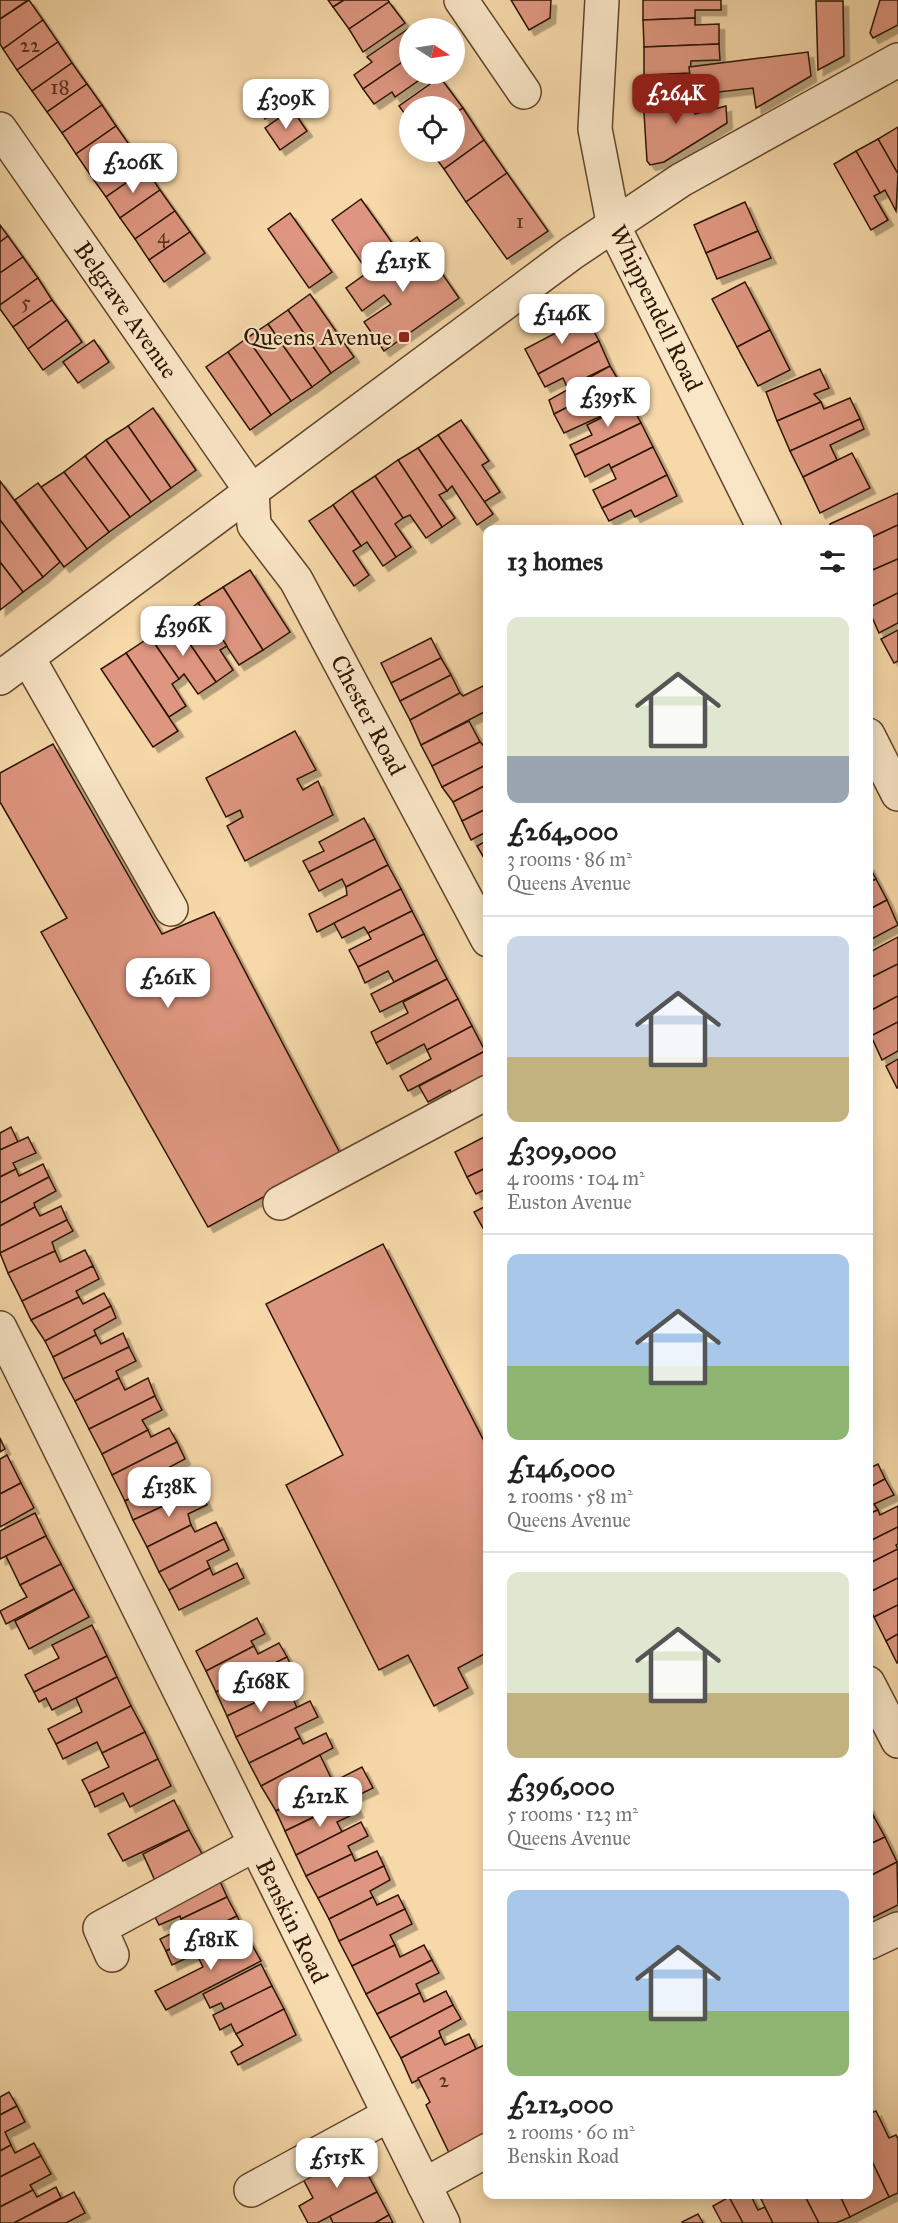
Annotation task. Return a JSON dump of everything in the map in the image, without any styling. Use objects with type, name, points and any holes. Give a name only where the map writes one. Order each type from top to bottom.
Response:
[{"type":"street","points":[[461,0],[524,92]]},
{"type":"street","name":"Whippendell Road","points":[[602,0],[595,129],[614,227],[763,525]]},
{"type":"street","points":[[0,678],[543,274],[714,160],[898,60]]},
{"type":"street","name":"Belgrave Avenue","points":[[0,129],[252,492]]},
{"type":"street","name":"Chester Road","points":[[252,492],[254,525],[296,580],[483,931]]},
{"type":"street","points":[[28,658],[171,909]]},
{"type":"street","points":[[873,745],[898,794]]},
{"type":"street","points":[[280,1203],[483,1095]]},
{"type":"street","name":"Benskin Road","points":[[0,1328],[443,2223]]},
{"type":"street","points":[[873,1693],[898,1741]]},
{"type":"street","points":[[112,1955],[100,1928],[254,1845]]},
{"type":"street","points":[[873,1941],[898,1929]]},
{"type":"street","points":[[251,2190],[389,2115]]},
{"type":"street","points":[[424,2185],[483,2153]]},
{"type":"building","points":[[0,0],[28,0],[0,19]]},
{"type":"building","points":[[29,0],[43,20],[3,49],[0,44],[0,19]]},
{"type":"building","points":[[328,0],[344,0],[333,7]]},
{"type":"building","points":[[344,0],[388,0],[389,2],[349,29],[333,7]]},
{"type":"building","points":[[511,0],[551,0],[550,18],[529,30]]},
{"type":"building","points":[[643,0],[721,0],[721,10],[695,10],[695,18],[643,20]]},
{"type":"building","points":[[880,0],[898,0],[898,25],[873,38],[870,33]]},
{"type":"building","points":[[816,1],[843,1],[844,56],[818,70]]},
{"type":"building","points":[[389,2],[401,18],[399,18],[399,27],[363,52],[349,29]]},
{"type":"building","points":[[695,18],[695,25],[719,24],[719,44],[644,47],[643,20]]},
{"type":"building","points":[[43,20],[58,42],[17,70],[3,49]]},
{"type":"building","points":[[399,35],[399,64],[363,89],[354,75],[372,62],[367,57]]},
{"type":"building","points":[[58,42],[72,63],[32,91],[17,70]]},
{"type":"building","points":[[719,44],[720,60],[691,61],[690,73],[644,75],[644,47]]},
{"type":"building","points":[[808,52],[811,76],[756,108],[753,88],[692,95],[689,67]]},
{"type":"building","points":[[72,63],[87,84],[47,112],[32,91]]},
{"type":"building","points":[[399,64],[399,84],[414,84],[395,97],[392,92],[374,104],[363,89]]},
{"type":"building","points":[[87,84],[102,105],[62,133],[47,112]]},
{"type":"building","points":[[430,84],[445,84],[454,96],[413,96]]},
{"type":"building","points":[[271,85],[285,105],[265,119],[252,98]]},
{"type":"building","points":[[692,93],[695,114],[726,106],[727,123],[664,162],[650,165],[647,161],[643,97]]},
{"type":"building","points":[[102,105],[116,126],[76,154],[62,133]]},
{"type":"building","points":[[292,109],[307,131],[280,150],[265,128]]},
{"type":"building","points":[[465,111],[484,140],[465,154]]},
{"type":"building","points":[[116,126],[131,147],[91,176],[76,154]]},
{"type":"building","points":[[898,127],[898,174],[878,139]]},
{"type":"building","points":[[878,139],[898,174],[896,211],[885,190],[880,193],[856,151]]},
{"type":"building","points":[[484,140],[507,173],[466,202],[444,169],[454,162],[465,162],[465,154]]},
{"type":"building","points":[[131,147],[146,169],[106,197],[91,176]]},
{"type":"building","points":[[856,151],[880,193],[874,196],[888,220],[871,230],[834,164]]},
{"type":"building","points":[[439,162],[454,162],[444,169]]},
{"type":"building","points":[[146,169],[160,190],[120,218],[106,197]]},
{"type":"building","points":[[507,173],[548,231],[507,259],[466,202]]},
{"type":"building","points":[[160,190],[175,211],[135,239],[120,218]]},
{"type":"building","points":[[361,199],[398,251],[368,272],[332,220]]},
{"type":"building","points":[[745,202],[758,231],[706,253],[694,225]]},
{"type":"building","points":[[175,211],[190,232],[149,260],[135,239]]},
{"type":"building","points":[[290,213],[332,272],[309,288],[268,229]]},
{"type":"building","points":[[0,225],[8,236],[0,242]]},
{"type":"building","points":[[758,231],[771,258],[717,279],[706,253]]},
{"type":"building","points":[[190,232],[205,253],[164,282],[149,260]]},
{"type":"building","points":[[8,236],[23,257],[0,273],[0,242]]},
{"type":"building","points":[[417,237],[459,298],[384,351],[364,322],[391,304],[384,295],[362,311],[346,288]]},
{"type":"building","points":[[23,257],[38,278],[0,305],[0,273]]},
{"type":"building","points":[[38,278],[52,300],[13,327],[0,309],[0,305]]},
{"type":"building","points":[[745,282],[770,330],[737,347],[712,299]]},
{"type":"building","points":[[310,294],[354,357],[331,373],[288,310]]},
{"type":"building","points":[[52,300],[67,320],[28,349],[13,327]]},
{"type":"building","points":[[288,310],[331,373],[312,387],[268,324]]},
{"type":"building","points":[[586,317],[599,341],[538,374],[525,349]]},
{"type":"building","points":[[67,320],[82,342],[43,370],[28,349]]},
{"type":"building","points":[[268,324],[312,387],[291,401],[247,338]]},
{"type":"building","points":[[770,330],[790,370],[758,386],[737,347]]},
{"type":"building","points":[[247,338],[291,401],[271,415],[228,352]]},
{"type":"building","points":[[94,340],[109,362],[78,383],[63,362]]},
{"type":"building","points":[[599,341],[610,366],[567,387],[563,378],[545,387],[538,374]]},
{"type":"building","points":[[228,352],[271,415],[250,430],[206,367]]},
{"type":"building","points":[[610,366],[619,381],[554,414],[549,400]]},
{"type":"building","points":[[820,369],[829,388],[814,394],[821,402],[777,421],[766,392]]},
{"type":"building","points":[[619,381],[630,403],[564,433],[554,414]]},
{"type":"building","points":[[850,398],[860,419],[790,451],[777,421],[821,402],[824,409]]},
{"type":"building","points":[[630,403],[641,423],[575,455],[570,445],[592,435],[587,425]]},
{"type":"building","points":[[153,408],[196,470],[171,488],[128,426]]},
{"type":"building","points":[[860,419],[864,429],[830,445],[837,460],[803,477],[790,451]]},
{"type":"building","points":[[461,420],[489,461],[482,465],[500,492],[484,502],[438,435]]},
{"type":"building","points":[[641,423],[653,447],[611,468],[609,464],[585,477],[575,455]]},
{"type":"building","points":[[128,426],[171,488],[151,502],[106,440]]},
{"type":"building","points":[[438,435],[493,514],[477,525],[452,486],[447,491],[418,448]]},
{"type":"building","points":[[106,440],[151,502],[130,517],[85,456]]},
{"type":"building","points":[[653,447],[667,475],[602,508],[593,490],[616,479],[611,468]]},
{"type":"building","points":[[418,448],[447,491],[439,495],[455,518],[442,527],[398,460]]},
{"type":"building","points":[[852,453],[870,488],[820,513],[803,477]]},
{"type":"building","points":[[85,456],[130,517],[109,532],[64,472]]},
{"type":"building","points":[[398,460],[442,527],[426,538],[410,515],[403,518],[375,476]]},
{"type":"building","points":[[64,472],[109,532],[87,549],[41,487]]},
{"type":"building","points":[[667,475],[677,496],[635,517],[631,510],[609,521],[602,508]]},
{"type":"building","points":[[375,476],[403,518],[395,524],[411,547],[396,557],[352,491]]},
{"type":"building","points":[[0,481],[60,562],[43,577],[0,520]]},
{"type":"building","points":[[38,483],[87,549],[64,567],[15,500]]},
{"type":"building","points":[[352,491],[396,557],[383,566],[367,542],[361,546],[333,505]]},
{"type":"building","points":[[898,493],[898,525],[873,537],[873,525],[830,524]]},
{"type":"building","points":[[333,505],[361,546],[353,551],[369,575],[354,586],[309,521]]},
{"type":"building","points":[[0,520],[43,577],[23,592],[0,562]]},
{"type":"building","points":[[898,525],[898,559],[873,570],[873,537]]},
{"type":"building","points":[[898,559],[898,593],[873,606],[873,570]]},
{"type":"building","points":[[0,562],[23,592],[0,610]]},
{"type":"building","points":[[250,570],[290,632],[263,650],[223,587]]},
{"type":"building","points":[[223,587],[263,650],[239,665],[198,603]]},
{"type":"building","points":[[898,593],[898,623],[879,633],[873,619],[873,606]]},
{"type":"building","points":[[198,603],[227,646],[220,650],[233,670],[216,682],[174,621]]},
{"type":"building","points":[[174,621],[216,682],[198,694],[184,674],[179,679],[150,637]]},
{"type":"building","points":[[898,630],[898,661],[894,663],[881,639]]},
{"type":"building","points":[[150,637],[179,679],[172,684],[186,706],[169,717],[126,653]]},
{"type":"building","points":[[431,638],[441,658],[391,683],[381,663]]},
{"type":"building","points":[[126,653],[178,731],[153,747],[101,669]]},
{"type":"building","points":[[441,658],[451,675],[400,701],[391,683]]},
{"type":"building","points":[[451,675],[460,693],[410,720],[400,701]]},
{"type":"building","points":[[483,686],[483,713],[421,745],[410,720],[460,693],[463,696]]},
{"type":"building","points":[[469,721],[480,742],[432,766],[421,745]]},
{"type":"building","points":[[295,731],[316,770],[297,779],[303,790],[318,781],[333,815],[245,861],[227,826],[243,817],[240,810],[226,817],[206,778]]},
{"type":"building","points":[[480,742],[483,745],[483,766],[442,787],[432,766]]},
{"type":"building","points":[[53,744],[162,934],[214,912],[341,1155],[208,1227],[41,932],[67,918],[0,802],[0,773]]},
{"type":"building","points":[[483,766],[483,787],[453,802],[442,787]]},
{"type":"building","points":[[483,787],[483,810],[462,821],[453,802]]},
{"type":"building","points":[[483,810],[483,834],[471,840],[462,821]]},
{"type":"building","points":[[364,818],[375,839],[309,872],[303,861],[324,851],[319,842]]},
{"type":"building","points":[[375,839],[388,865],[346,887],[342,879],[319,891],[309,872]]},
{"type":"building","points":[[483,843],[483,856],[477,846]]},
{"type":"building","points":[[388,865],[401,889],[317,932],[309,914],[347,895],[346,887]]},
{"type":"building","points":[[876,879],[887,900],[873,907],[873,880]]},
{"type":"building","points":[[401,889],[412,911],[368,933],[364,927],[342,938],[334,923]]},
{"type":"building","points":[[887,900],[898,925],[873,938],[873,907]]},
{"type":"building","points":[[412,911],[424,934],[358,967],[349,950],[371,939],[368,933]]},
{"type":"building","points":[[424,934],[437,960],[394,982],[388,971],[365,983],[358,967]]},
{"type":"building","points":[[898,937],[898,964],[873,976],[873,950]]},
{"type":"building","points":[[437,960],[447,979],[380,1012],[371,994]]},
{"type":"building","points":[[898,964],[898,996],[873,1009],[873,976]]},
{"type":"building","points":[[447,979],[458,999],[376,1043],[371,1032],[408,1013],[403,1002]]},
{"type":"building","points":[[898,996],[898,1022],[873,1035],[873,1009]]},
{"type":"building","points":[[458,999],[472,1026],[427,1050],[424,1044],[387,1064],[376,1043]]},
{"type":"building","points":[[898,1022],[898,1051],[882,1060],[873,1040],[873,1035]]},
{"type":"building","points":[[472,1026],[483,1047],[483,1052],[408,1091],[400,1076],[431,1059],[427,1050]]},
{"type":"building","points":[[483,1052],[483,1083],[454,1098],[450,1090],[428,1102],[419,1086]]},
{"type":"building","points":[[898,1059],[898,1088],[897,1088],[886,1066]]},
{"type":"building","points":[[11,1127],[18,1142],[0,1150],[0,1133]]},
{"type":"building","points":[[28,1137],[36,1153],[13,1163],[16,1169],[0,1177],[0,1150]]},
{"type":"building","points":[[483,1138],[483,1169],[467,1177],[455,1152]]},
{"type":"building","points":[[43,1164],[49,1177],[0,1203],[0,1177],[16,1169],[19,1176]]},
{"type":"building","points":[[483,1169],[483,1190],[476,1194],[467,1177]]},
{"type":"building","points":[[49,1177],[56,1191],[34,1203],[35,1207],[0,1226],[0,1203]]},
{"type":"building","points":[[61,1206],[67,1220],[0,1253],[0,1226],[35,1207],[40,1216]]},
{"type":"building","points":[[483,1208],[483,1228],[474,1212]]},
{"type":"building","points":[[67,1220],[73,1231],[52,1242],[55,1251],[8,1273],[0,1253]]},
{"type":"building","points":[[383,1244],[483,1439],[483,1655],[458,1668],[468,1688],[434,1706],[408,1655],[379,1670],[286,1485],[343,1455],[266,1304]]},
{"type":"building","points":[[85,1250],[93,1266],[22,1301],[8,1273],[55,1251],[60,1262]]},
{"type":"building","points":[[93,1266],[99,1279],[76,1291],[79,1297],[31,1320],[22,1301]]},
{"type":"building","points":[[104,1293],[111,1306],[45,1341],[31,1320],[79,1297],[83,1304]]},
{"type":"building","points":[[111,1306],[116,1318],[94,1330],[96,1335],[53,1357],[45,1341]]},
{"type":"building","points":[[123,1333],[129,1347],[63,1379],[53,1357],[96,1335],[101,1344]]},
{"type":"building","points":[[129,1347],[136,1361],[116,1371],[119,1378],[75,1401],[63,1379]]},
{"type":"building","points":[[119,1378],[125,1390],[148,1378],[155,1396],[89,1429],[75,1401]]},
{"type":"building","points":[[155,1396],[162,1410],[142,1420],[148,1430],[102,1454],[89,1429]]},
{"type":"building","points":[[169,1428],[177,1442],[112,1475],[102,1454],[148,1430],[151,1437]]},
{"type":"building","points":[[0,1438],[5,1449],[0,1452]]},
{"type":"building","points":[[177,1442],[185,1459],[164,1470],[169,1479],[125,1501],[112,1475]]},
{"type":"building","points":[[7,1455],[21,1483],[0,1494],[0,1459]]},
{"type":"building","points":[[878,1464],[885,1479],[873,1485],[873,1466]]},
{"type":"building","points":[[193,1474],[200,1489],[133,1520],[125,1501],[169,1479],[172,1484]]},
{"type":"building","points":[[885,1479],[894,1495],[874,1504],[878,1510],[873,1512],[873,1485]]},
{"type":"building","points":[[21,1483],[34,1508],[0,1527],[0,1494]]},
{"type":"building","points":[[200,1489],[207,1505],[188,1514],[191,1525],[147,1547],[133,1520]]},
{"type":"building","points":[[898,1506],[898,1527],[873,1540],[873,1512],[878,1510],[880,1515]]},
{"type":"building","points":[[35,1513],[46,1536],[0,1559],[0,1531]]},
{"type":"building","points":[[216,1522],[224,1539],[159,1572],[147,1547],[191,1525],[195,1532]]},
{"type":"building","points":[[898,1527],[898,1544],[896,1545],[898,1549],[873,1562],[873,1540]]},
{"type":"building","points":[[46,1536],[61,1564],[20,1585],[6,1556]]},
{"type":"building","points":[[224,1539],[229,1550],[207,1561],[210,1568],[169,1590],[159,1572]]},
{"type":"building","points":[[898,1549],[898,1578],[873,1590],[873,1562]]},
{"type":"building","points":[[237,1563],[244,1578],[179,1610],[169,1590],[210,1568],[213,1575]]},
{"type":"building","points":[[61,1564],[74,1589],[6,1624],[0,1611],[27,1597],[20,1585]]},
{"type":"building","points":[[898,1578],[898,1605],[874,1617],[873,1590]]},
{"type":"building","points":[[74,1589],[89,1617],[29,1649],[15,1621]]},
{"type":"building","points":[[898,1605],[898,1634],[886,1641],[874,1617]]},
{"type":"building","points":[[257,1618],[265,1634],[251,1641],[254,1646],[206,1671],[196,1651]]},
{"type":"building","points":[[92,1625],[107,1656],[34,1692],[25,1675],[59,1658],[52,1645]]},
{"type":"building","points":[[898,1634],[898,1663],[897,1663],[886,1641]]},
{"type":"building","points":[[279,1643],[287,1657],[216,1692],[206,1671],[254,1646],[258,1654]]},
{"type":"building","points":[[107,1656],[117,1677],[52,1710],[46,1698],[39,1702],[34,1692]]},
{"type":"building","points":[[287,1657],[295,1674],[273,1686],[275,1693],[227,1716],[216,1692]]},
{"type":"building","points":[[117,1677],[131,1706],[56,1744],[48,1729],[82,1712],[76,1698]]},
{"type":"building","points":[[275,1693],[278,1699],[291,1693],[297,1708],[236,1737],[227,1716]]},
{"type":"building","points":[[310,1701],[318,1717],[295,1728],[300,1738],[249,1763],[236,1737]]},
{"type":"building","points":[[131,1706],[145,1732],[102,1753],[97,1742],[63,1759],[56,1744]]},
{"type":"building","points":[[145,1732],[158,1759],[89,1793],[82,1780],[109,1767],[102,1753]]},
{"type":"building","points":[[326,1733],[333,1748],[261,1786],[249,1763],[300,1738],[303,1744]]},
{"type":"building","points":[[320,1755],[333,1782],[276,1811],[261,1786]]},
{"type":"building","points":[[158,1759],[171,1786],[130,1807],[123,1793],[95,1807],[89,1793]]},
{"type":"building","points":[[362,1767],[373,1788],[285,1831],[276,1811]]},
{"type":"building","points":[[352,1799],[358,1812],[337,1822],[342,1832],[296,1855],[285,1831]]},
{"type":"building","points":[[174,1800],[189,1830],[123,1861],[108,1834]]},
{"type":"building","points":[[873,1818],[885,1837],[873,1843]]},
{"type":"building","points":[[361,1822],[368,1836],[348,1846],[352,1854],[306,1876],[296,1855]]},
{"type":"building","points":[[189,1830],[207,1863],[157,1885],[143,1854]]},
{"type":"building","points":[[885,1837],[897,1862],[873,1874],[873,1843]]},
{"type":"building","points":[[377,1851],[384,1866],[318,1898],[306,1876],[352,1854],[355,1861]]},
{"type":"building","points":[[897,1862],[898,1905],[873,1918],[873,1874]]},
{"type":"building","points":[[384,1866],[390,1880],[370,1891],[373,1897],[329,1919],[318,1898]]},
{"type":"building","points":[[218,1877],[227,1897],[181,1919],[180,1916],[159,1925],[151,1909]]},
{"type":"building","points":[[398,1895],[405,1909],[339,1941],[329,1919],[373,1897],[377,1905]]},
{"type":"building","points":[[227,1897],[237,1916],[166,1951],[160,1939],[185,1927],[181,1919]]},
{"type":"building","points":[[405,1909],[412,1924],[390,1935],[395,1945],[352,1966],[339,1941]]},
{"type":"building","points":[[237,1916],[246,1934],[198,1957],[197,1953],[172,1965],[166,1951]]},
{"type":"building","points":[[246,1934],[261,1961],[166,2010],[155,1991],[203,1967],[198,1957]]},
{"type":"building","points":[[395,1945],[400,1957],[424,1945],[432,1960],[366,1994],[352,1966]]},
{"type":"building","points":[[432,1960],[439,1973],[416,1984],[420,1993],[377,2014],[366,1994]]},
{"type":"building","points":[[261,1964],[272,1986],[225,2010],[221,2003],[210,2008],[203,1994]]},
{"type":"building","points":[[272,1986],[284,2009],[236,2034],[231,2024],[220,2030],[213,2015]]},
{"type":"building","points":[[446,1991],[453,2005],[390,2038],[377,2014],[420,1993],[424,2002]]},
{"type":"building","points":[[453,2005],[461,2019],[439,2031],[441,2037],[401,2058],[390,2038]]},
{"type":"building","points":[[284,2009],[296,2035],[238,2065],[231,2052],[243,2045],[236,2034]]},
{"type":"building","points":[[469,2034],[476,2049],[412,2083],[401,2058],[441,2037],[445,2045]]},
{"type":"building","points":[[483,2046],[483,2144],[452,2159],[426,2105],[430,2102],[418,2078]]},
{"type":"building","points":[[9,2092],[17,2106],[0,2115],[0,2097]]},
{"type":"building","points":[[17,2106],[25,2122],[5,2132],[11,2145],[0,2151],[0,2115]]},
{"type":"building","points":[[876,2111],[889,2138],[896,2135],[898,2139],[898,2193],[889,2197],[873,2163],[873,2112]]},
{"type":"building","points":[[34,2143],[41,2156],[0,2177],[0,2151],[11,2145],[15,2153]]},
{"type":"building","points":[[356,2152],[377,2192],[317,2223],[308,2223],[299,2206],[313,2198],[303,2179]]},
{"type":"building","points":[[41,2156],[51,2174],[30,2185],[33,2190],[0,2207],[0,2177]]},
{"type":"building","points":[[873,2163],[889,2197],[850,2217],[841,2199],[873,2199]]},
{"type":"building","points":[[56,2187],[61,2198],[14,2223],[0,2223],[0,2207],[33,2190],[37,2197]]},
{"type":"building","points":[[74,2192],[85,2213],[66,2223],[14,2223]]},
{"type":"building","points":[[377,2192],[389,2215],[375,2223],[333,2223],[330,2216]]},
{"type":"building","points":[[730,2199],[752,2199],[758,2210],[765,2207],[773,2223],[743,2223]]},
{"type":"building","points":[[730,2199],[743,2223],[722,2223],[713,2206]]},
{"type":"building","points":[[761,2199],[807,2199],[819,2223],[773,2223]]},
{"type":"building","points":[[807,2199],[841,2199],[850,2217],[836,2223],[819,2223]]},
{"type":"building","points":[[698,2214],[703,2223],[682,2222]]},
{"type":"building","points":[[389,2215],[393,2223],[375,2223]]},
{"type":"place","name":"Queens Avenue","points":[[404,337]]}]
